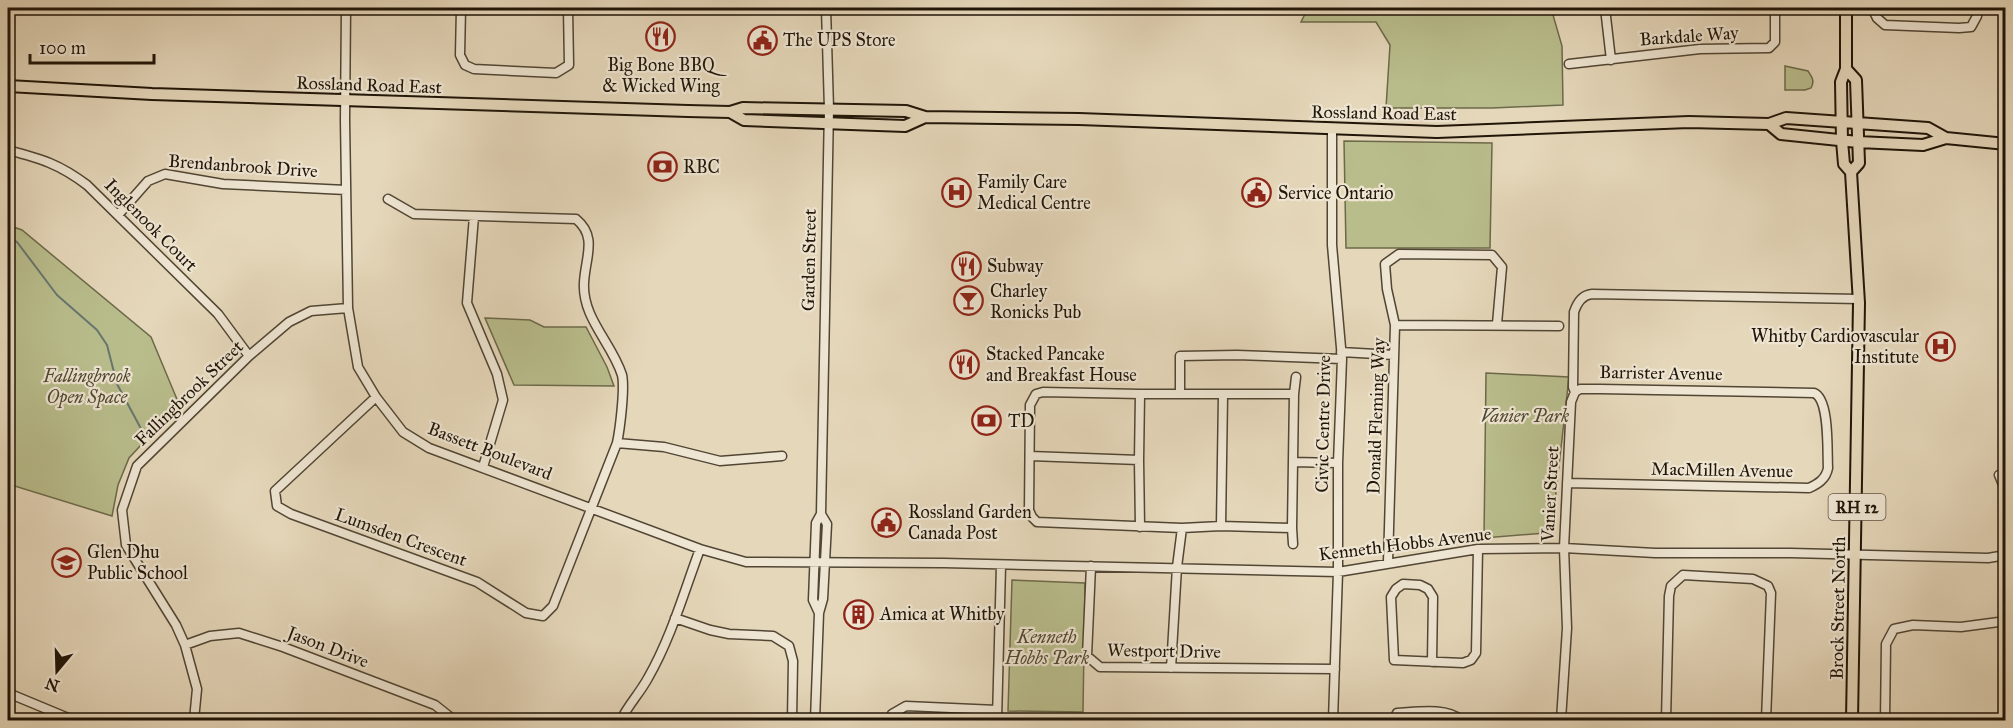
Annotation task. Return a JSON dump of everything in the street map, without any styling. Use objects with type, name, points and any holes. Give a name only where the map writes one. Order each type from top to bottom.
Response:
[{"type":"main road","name":"Brock Street North","points":[[1846,8],[1846,69],[1841,82],[1841,121],[1844,164],[1851,172],[1859,299],[1852,720]]},
{"type":"main road","name":"Brock Street North","points":[[1846,69],[1856,80],[1859,163],[1851,172]]},
{"type":"main road","name":"Rossland Road East","points":[[8,86],[345,101],[730,112],[743,108],[906,111],[925,117],[1079,119],[1437,132],[1689,122],[1769,124],[1786,118],[1928,128],[1946,138]]},
{"type":"main road","name":"Rossland Road East","points":[[730,112],[744,120],[905,126],[925,117]]},
{"type":"main road","points":[[1769,124],[1781,134],[1842,141],[1923,145],[1946,138],[2006,144]]},
{"type":"street","points":[[248,8],[346,8]]},
{"type":"street","name":"Bassett Boulevard","points":[[346,8],[348,308],[358,367],[376,397],[403,432],[429,448],[700,549],[746,562],[814,562]]},
{"type":"street","points":[[461,8],[460,55],[465,66],[474,69],[556,73],[569,65],[568,8]]},
{"type":"street","name":"Garden Street","points":[[819,613],[813,600],[816,523],[821,514],[829,122],[826,8]]},
{"type":"street","points":[[1605,8],[1611,60]]},
{"type":"street","name":"Barkdale Way","points":[[1569,64],[1700,49],[1769,48],[1774,42],[1775,8]]},
{"type":"street","points":[[1872,8],[1877,18],[1885,24],[1959,28],[1971,27],[1977,16],[1978,8]]},
{"type":"street","name":"Civic Centre Drive","points":[[1332,128],[1332,244],[1341,355],[1333,720]]},
{"type":"street","name":"Inglenook Court","points":[[8,150],[42,159],[67,170],[87,185],[218,314],[249,356]]},
{"type":"street","name":"Brendanbrook Drive","points":[[118,215],[148,181],[165,174],[223,184],[346,189]]},
{"type":"street","points":[[388,199],[414,214],[576,219],[585,227],[589,240],[583,285],[589,315],[608,346],[622,377],[621,424],[617,443],[592,508]]},
{"type":"street","points":[[474,216],[467,303],[497,374],[503,400],[483,467]]},
{"type":"street","points":[[1395,325],[1387,290],[1385,264],[1399,254],[1492,255],[1502,267],[1497,324]]},
{"type":"street","name":"Vanier Street","points":[[1561,720],[1567,628],[1564,548],[1571,402],[1575,392],[1573,387],[1574,312],[1577,305],[1586,295],[1859,299]]},
{"type":"street","name":"Fallingbrook Street","points":[[194,720],[197,688],[185,645],[176,625],[126,545],[122,510],[137,466],[249,356],[288,322],[311,311],[348,308]]},
{"type":"street","name":"Donald Fleming Way","points":[[1388,562],[1395,325],[1559,326]]},
{"type":"street","points":[[1180,393],[1180,356],[1394,355]]},
{"type":"street","points":[[1293,544],[1296,377]]},
{"type":"street","name":"Barrister Avenue","points":[[1575,392],[1580,389],[1635,389],[1806,392],[1819,395]]},
{"type":"street","points":[[1292,528],[1221,526],[1182,528],[1037,522],[1029,510],[1030,405],[1036,394],[1043,392],[1294,394]]},
{"type":"street","points":[[1140,394],[1140,526]]},
{"type":"street","points":[[1221,526],[1223,395]]},
{"type":"street","name":"MacMillen Avenue","points":[[1567,483],[1809,488],[1822,480],[1828,468],[1826,418],[1819,395]]},
{"type":"street","name":"Lumsden Crescent","points":[[376,397],[275,491],[277,506],[291,514],[477,582],[526,613],[543,616],[553,606],[592,508]]},
{"type":"street","points":[[617,443],[664,447],[720,461],[782,456]]},
{"type":"street","points":[[1030,456],[1139,460]]},
{"type":"street","points":[[1293,462],[1338,464]]},
{"type":"street","points":[[1999,475],[2006,492]]},
{"type":"street","name":"Garden Street","points":[[815,720],[819,613],[823,599],[827,525],[821,514]]},
{"type":"street","points":[[1171,668],[1182,528]]},
{"type":"street","name":"Kenneth Hobbs Avenue","points":[[814,562],[1178,567],[1338,572],[1478,549],[1564,548],[1655,553],[1791,553],[1988,558],[2006,555]]},
{"type":"street","points":[[621,720],[649,677],[675,618],[700,549]]},
{"type":"street","points":[[1432,662],[1433,597],[1428,589],[1420,585],[1403,584],[1391,597],[1394,660],[1432,662],[1463,663],[1471,660],[1476,653],[1478,549]]},
{"type":"street","points":[[997,720],[1001,565]]},
{"type":"street","name":"Westport Drive","points":[[1091,566],[1088,656],[1100,667],[1335,669]]},
{"type":"street","points":[[1666,720],[1669,596],[1671,586],[1683,575],[1753,579],[1768,586],[1771,593],[1766,720]]},
{"type":"street","points":[[675,618],[729,634],[773,636],[789,646],[793,661],[792,720]]},
{"type":"street","points":[[1885,720],[1886,645],[1894,629],[1913,625],[1961,627],[2006,621]]},
{"type":"street","name":"Jason Drive","points":[[185,645],[210,636],[239,633],[283,647],[435,705],[454,720]]},
{"type":"street","points":[[8,693],[73,720]]},
{"type":"street","points":[[891,720],[892,714],[906,706],[997,710]]},
{"type":"street","points":[[1394,720],[1397,713],[1452,715],[1461,720]]},
{"type":"green space","points":[[1308,8],[1551,8],[1562,46],[1563,105],[1386,108],[1390,45],[1376,22],[1301,22]]},
{"type":"green space","points":[[1785,66],[1808,71],[1813,81],[1811,88],[1785,90]]},
{"type":"green space","points":[[1344,141],[1492,143],[1490,248],[1346,248]]},
{"type":"green space","name":"Fallingbrook Open Space","points":[[8,225],[22,230],[151,337],[179,404],[129,458],[118,485],[112,516],[8,484]]},
{"type":"green space","points":[[485,318],[530,320],[544,327],[586,327],[607,367],[614,386],[514,385]]},
{"type":"green space","name":"Vanier Park","points":[[1486,373],[1569,377],[1552,528],[1546,533],[1484,538]]},
{"type":"green space","name":"Kenneth Hobbs Park","points":[[1012,580],[1085,583],[1083,712],[1008,711]]},
{"type":"waterway","points":[[8,238],[17,242],[57,295],[97,330],[107,345],[117,384],[146,438]]},
{"type":"place","name":"Big Bone BBQ & Wicked Wing","points":[[661,36]]},
{"type":"place","name":"The UPS Store","points":[[762,40]]},
{"type":"place","name":"RBC","points":[[662,167]]},
{"type":"place","name":"Family Care Medical Centre","points":[[956,192]]},
{"type":"place","name":"Service Ontario","points":[[1257,193]]},
{"type":"place","name":"Subway","points":[[966,266]]},
{"type":"place","name":"Charley Ronicks Pub","points":[[969,301]]},
{"type":"place","name":"Whitby Cardiovascular Institute","points":[[1940,346]]},
{"type":"place","name":"Stacked Pancake and Breakfast House","points":[[965,364]]},
{"type":"place","name":"TD","points":[[987,421]]},
{"type":"place","name":"Rossland Garden Canada Post","points":[[887,522]]},
{"type":"place","name":"Glen Dhu Public School","points":[[66,562]]},
{"type":"place","name":"Amica at Whitby","points":[[859,614]]}]
